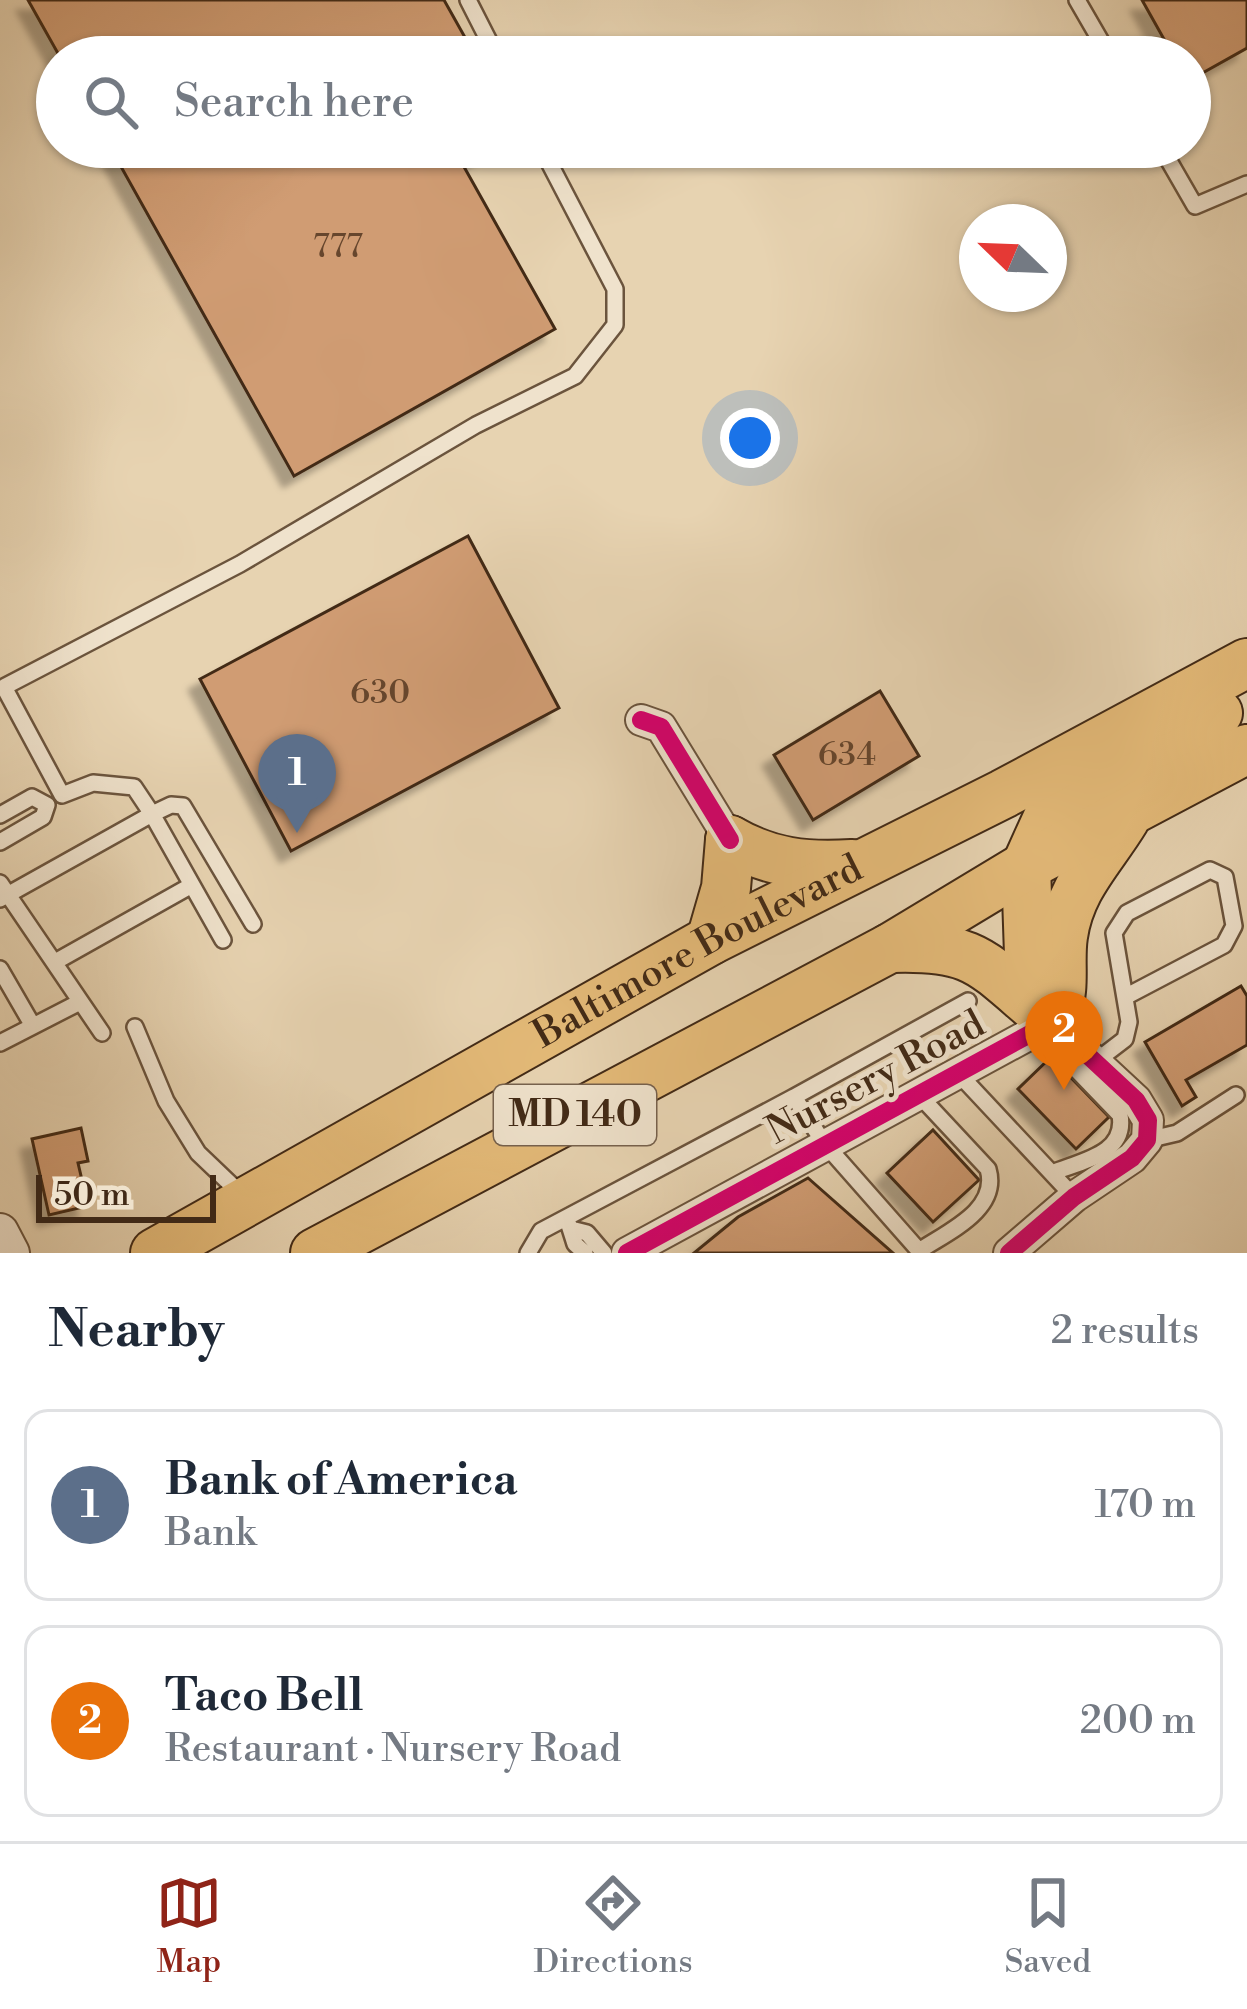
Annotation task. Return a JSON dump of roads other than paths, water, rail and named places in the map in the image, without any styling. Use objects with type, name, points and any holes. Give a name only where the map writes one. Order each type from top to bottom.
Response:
[{"type":"highway","name":"Baltimore Boulevard","points":[[155,1253],[711,940],[1003,794],[1247,663]]},
{"type":"highway","points":[[1045,1026],[1030,984],[1026,866],[1049,815],[1247,695]]},
{"type":"highway","name":"MD 140","points":[[315,1253],[890,948],[1026,866],[1247,749]]},
{"type":"highway","points":[[1045,1026],[1062,997],[1062,938],[1074,891],[1131,809]]},
{"type":"highway","points":[[711,940],[727,888],[730,840],[755,854],[792,865],[863,863]]},
{"type":"highway","points":[[890,948],[950,949],[974,957],[1045,1026]]},
{"type":"highway","points":[[354,1253],[399,1208]]},
{"type":"street","points":[[641,720],[661,727],[730,840]]},
{"type":"street","points":[[1009,1253],[1074,1197],[1132,1158],[1147,1140],[1148,1120],[1136,1100],[1095,1062],[1045,1026]]},
{"type":"street","name":"Nursery Road","points":[[627,1253],[1045,1026]]},
{"type":"street","points":[[0,1232],[11,1253]]},
{"type":"lane","points":[[468,0],[486,36]]},
{"type":"lane","points":[[1077,0],[1098,36]]},
{"type":"lane","points":[[55,800],[2,680],[239,564],[476,425],[575,376],[615,325],[615,289],[552,168]]},
{"type":"lane","points":[[1173,168],[1195,206],[1247,184]]},
{"type":"lane","points":[[0,842],[43,817],[55,800],[93,783],[134,787],[223,940]]},
{"type":"lane","points":[[0,815],[32,797],[55,800]]},
{"type":"lane","points":[[102,1033],[3,892],[152,814],[171,805],[183,806],[253,924]]},
{"type":"lane","points":[[1095,1062],[1125,1039],[1129,1022],[1114,933],[1120,921],[1210,870],[1225,878],[1234,926],[1224,945],[1125,997]]},
{"type":"lane","points":[[55,962],[192,885]]},
{"type":"lane","points":[[0,969],[33,1026]]},
{"type":"lane","points":[[528,1253],[541,1231],[568,1223],[968,1001]]},
{"type":"lane","points":[[0,1043],[80,1002]]},
{"type":"lane","points":[[1045,1026],[1120,1115],[1123,1129],[1105,1152],[1052,1173]]},
{"type":"lane","points":[[135,1028],[166,1101],[198,1153],[248,1201]]},
{"type":"lane","points":[[957,1072],[1074,1197]]},
{"type":"lane","points":[[794,1097],[824,1143],[920,1252],[981,1207],[991,1180],[988,1169],[917,1093]]},
{"type":"lane","points":[[1147,1140],[1177,1133],[1236,1095]]},
{"type":"lane","points":[[568,1223],[575,1244],[585,1253]]},
{"type":"lane","points":[[568,1223],[587,1233],[604,1253]]},
{"type":"place","name":"Bank of America","points":[[297,833]]},
{"type":"place","name":"Taco Bell","points":[[1064,1090]]}]
